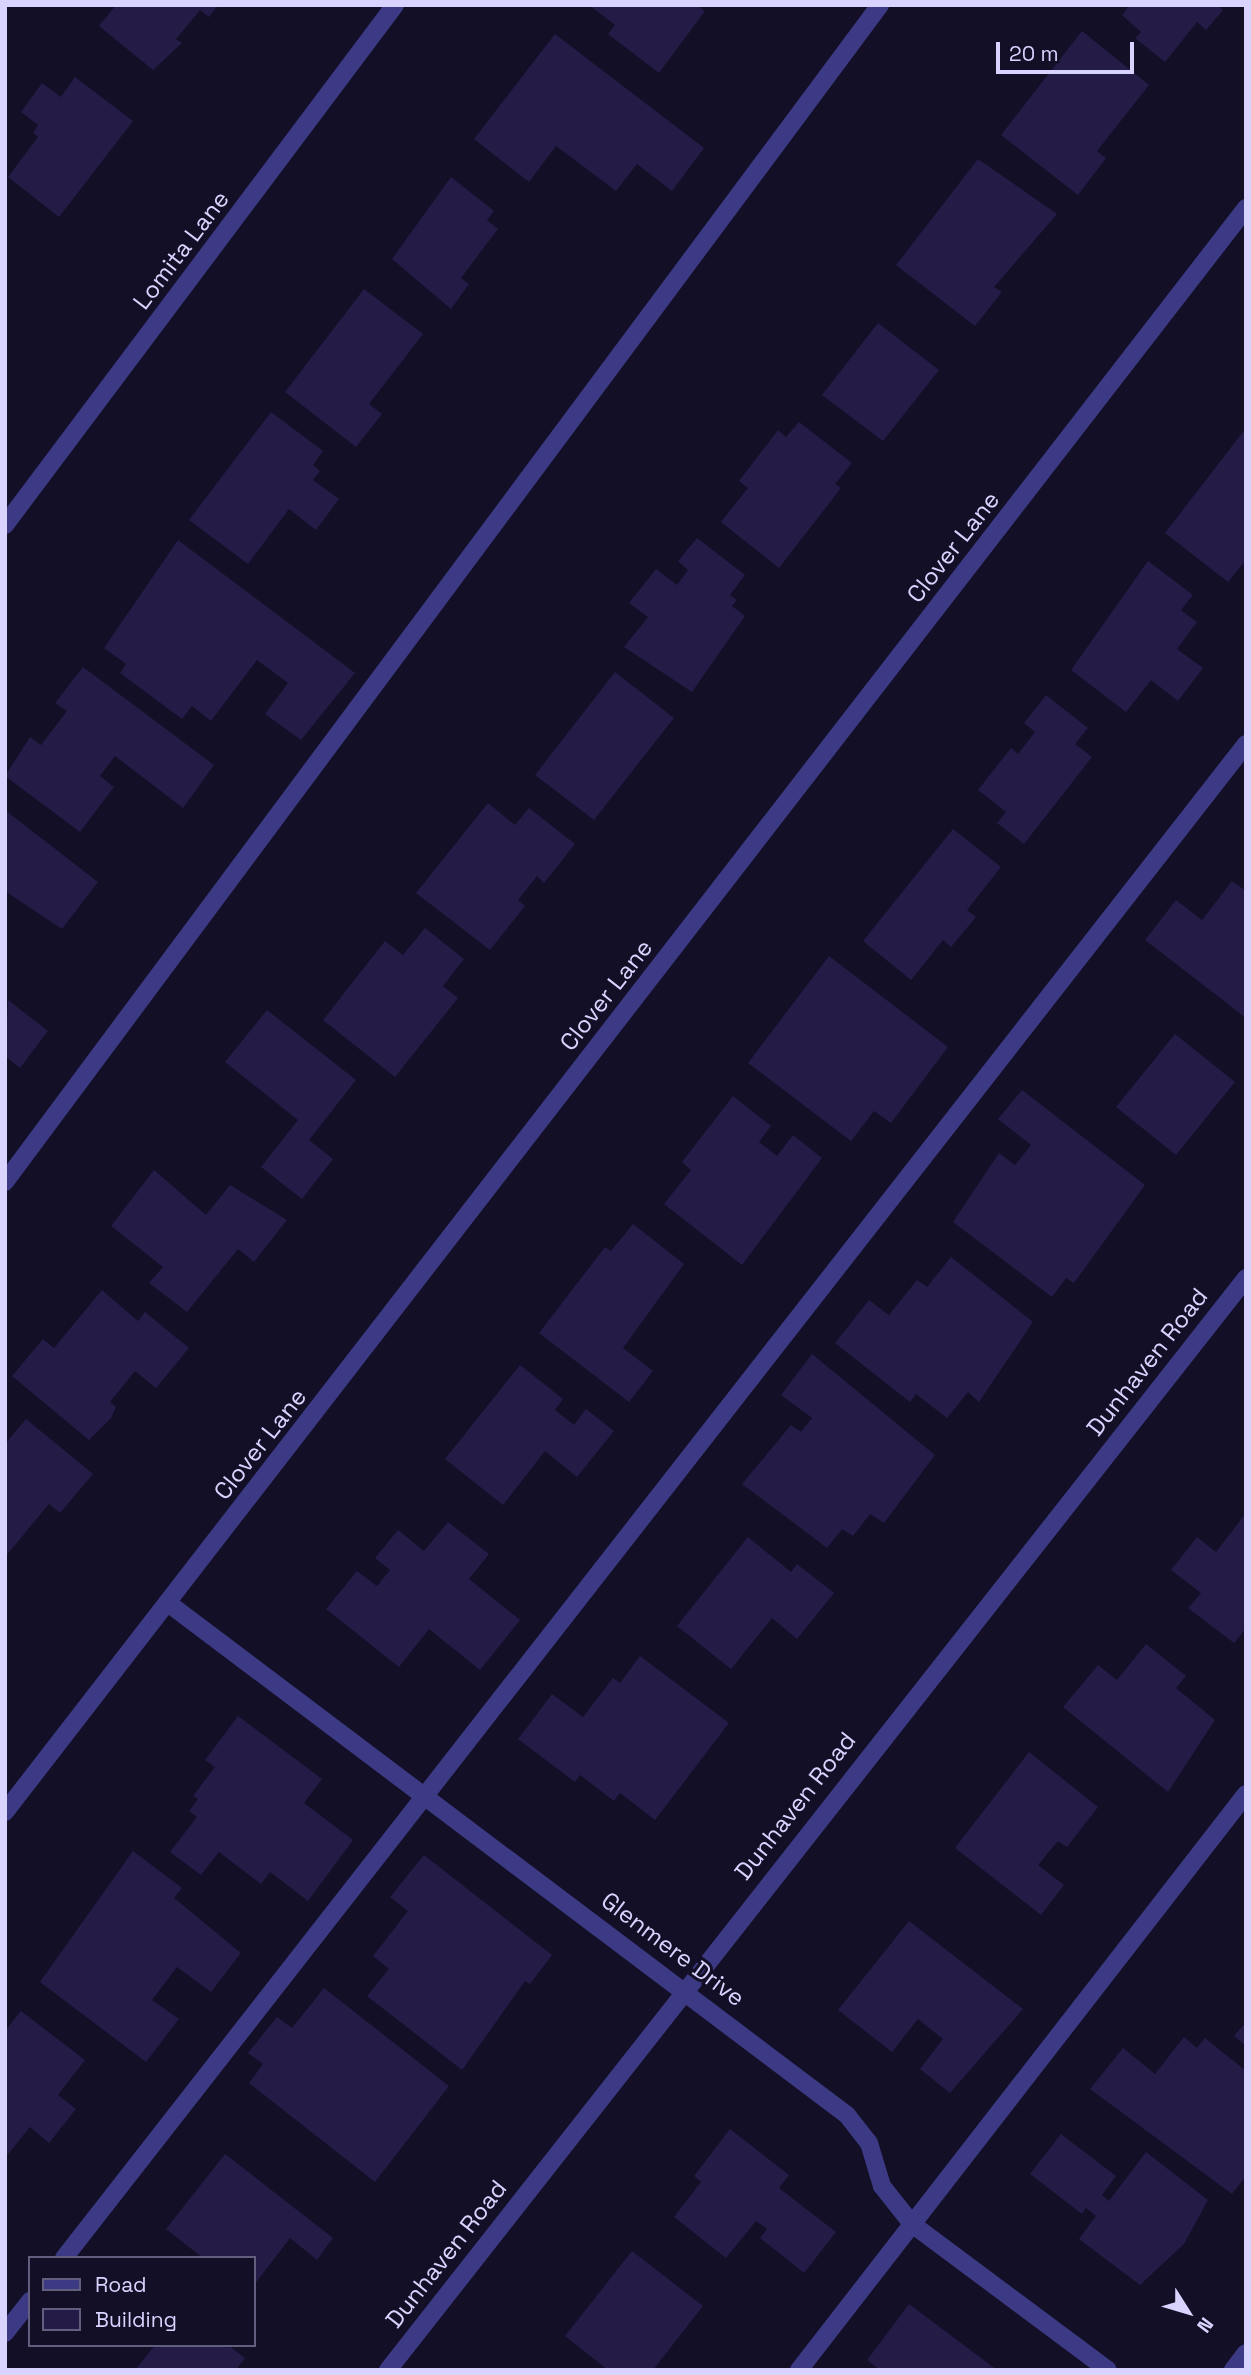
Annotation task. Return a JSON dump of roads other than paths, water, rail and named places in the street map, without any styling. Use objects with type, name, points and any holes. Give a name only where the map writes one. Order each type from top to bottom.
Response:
[{"type":"street","name":"Lomita Lane","points":[[5,525],[395,5]]},
{"type":"street","points":[[5,1182],[880,5]]},
{"type":"street","name":"Clover Lane","points":[[5,1812],[1246,208]]},
{"type":"street","points":[[66,2256],[1246,744]]},
{"type":"street","name":"Dunhaven Road","points":[[388,2370],[684,1986],[1246,1278]]},
{"type":"street","name":"Glenmere Drive","points":[[168,1602],[684,1986],[847,2115],[869,2143],[883,2186],[912,2224],[1108,2370]]},
{"type":"street","points":[[799,2370],[1246,1794]]},
{"type":"street","points":[[5,2333],[28,2304]]},
{"type":"street","points":[[1233,2370],[1246,2353]]}]
